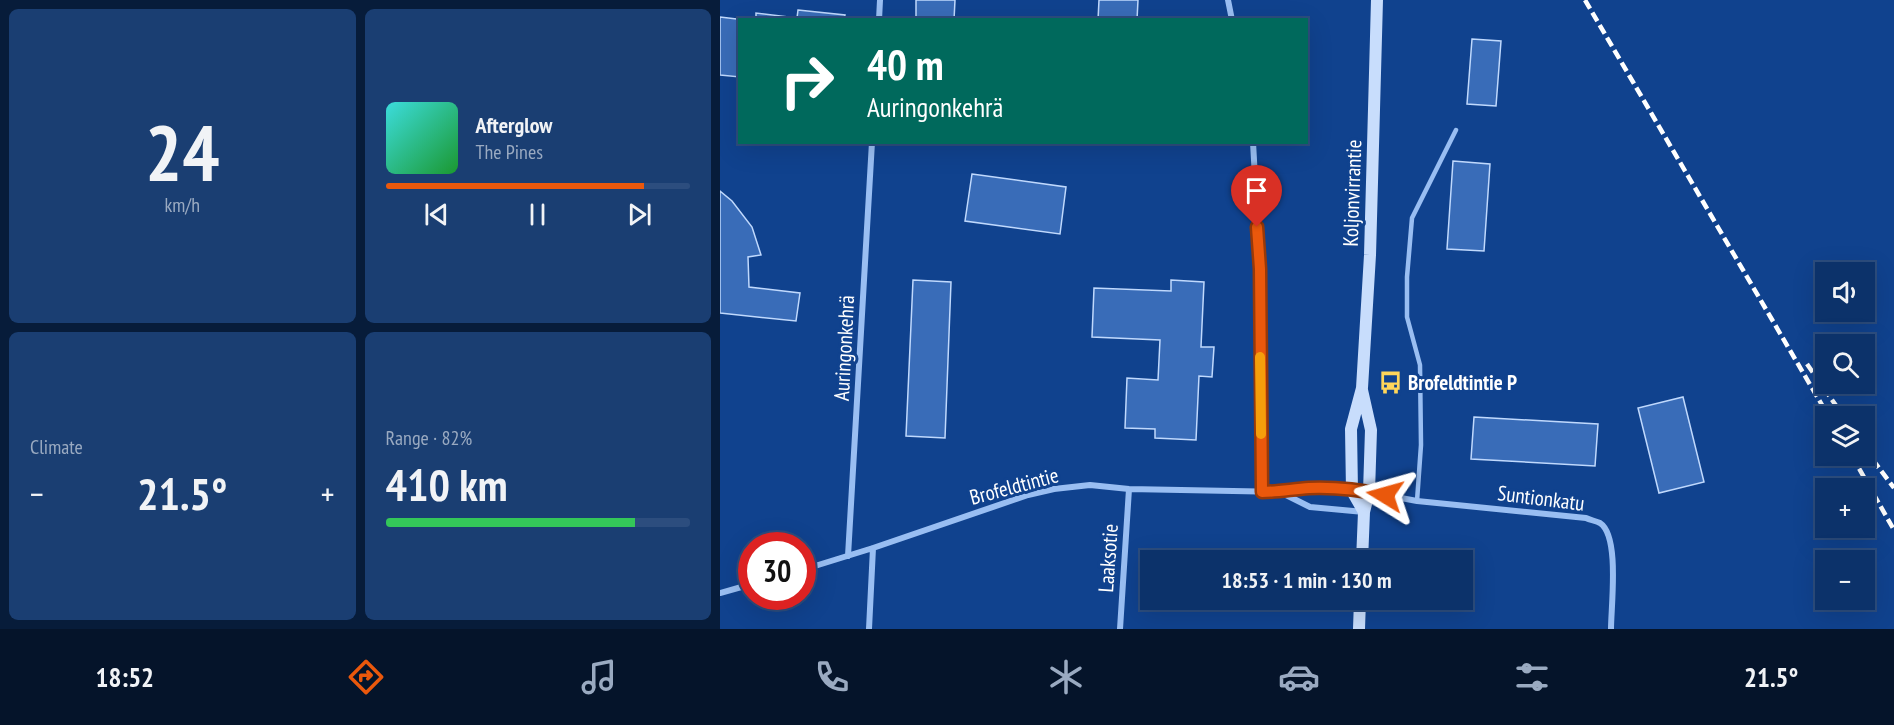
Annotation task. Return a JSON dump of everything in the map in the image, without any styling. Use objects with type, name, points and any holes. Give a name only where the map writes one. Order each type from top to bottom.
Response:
[{"type":"main road","name":"Koljonvirrantie","points":[[1364,512],[1352,491],[1351,429],[1362,388],[1370,255],[1377,0]]},
{"type":"main road","name":"Koljonvirrantie","points":[[1362,388],[1371,430],[1369,492],[1364,512],[1362,550]]},
{"type":"main road","points":[[1359,629],[1360,610]]},
{"type":"street","points":[[879,18],[880,0]]},
{"type":"street","points":[[1228,0],[1232,18]]},
{"type":"street","name":"Auringonkehrä","points":[[848,556],[872,144]]},
{"type":"street","points":[[1253,144],[1260,269],[1262,492]]},
{"type":"street","name":"Brofeldtintie","points":[[816,566],[1028,495],[1054,489],[1090,485],[1130,489],[1279,492],[1309,488],[1369,492]]},
{"type":"street","name":"Laaksotie","points":[[1120,629],[1130,489]]},
{"type":"street","name":"Brofeldtintie","points":[[1279,492],[1310,507],[1364,512]]},
{"type":"street","name":"Suntionkatu","points":[[1369,492],[1417,501],[1587,518],[1601,524],[1609,536],[1612,549],[1611,629]]},
{"type":"street","points":[[869,629],[873,548]]},
{"type":"street","points":[[720,593],[738,588]]},
{"type":"lane","points":[[1417,501],[1421,445],[1420,365],[1407,317],[1407,277],[1412,218],[1456,130]]},
{"type":"building","points":[[916,0],[955,0],[954,18],[916,18]]},
{"type":"building","points":[[1099,0],[1138,0],[1137,18],[1098,18]]},
{"type":"building","points":[[798,10],[845,15],[844,18],[797,18]]},
{"type":"building","points":[[756,13],[797,18],[756,18]]},
{"type":"building","points":[[720,17],[738,19],[738,77],[720,75]]},
{"type":"building","points":[[1472,39],[1501,41],[1496,106],[1467,104]]},
{"type":"building","points":[[1453,161],[1490,164],[1484,251],[1447,249]]},
{"type":"building","points":[[972,174],[1066,187],[1060,234],[965,221]]},
{"type":"building","points":[[720,191],[732,201],[752,227],[761,255],[748,257],[749,287],[800,293],[796,321],[720,313]]},
{"type":"building","points":[[913,280],[951,282],[945,438],[906,436]]},
{"type":"building","points":[[1171,280],[1204,282],[1201,347],[1214,347],[1212,377],[1199,376],[1196,440],[1155,438],[1155,429],[1125,428],[1127,378],[1158,380],[1160,340],[1092,337],[1094,288],[1171,291]]},
{"type":"building","points":[[1683,397],[1704,482],[1659,493],[1638,408]]},
{"type":"building","points":[[1474,417],[1598,424],[1595,466],[1471,459]]},
{"type":"railway","points":[[1585,0],[1823,406]]},
{"type":"railway","points":[[1807,364],[1836,406]]},
{"type":"railway","points":[[1875,463],[1894,488]]},
{"type":"railway","points":[[1858,466],[1894,530]]},
{"type":"slow traffic","points":[[1260,357],[1261,434]]},
{"type":"place","name":"Brofeldtintie P","points":[[1390,382]]},
{"type":"route","points":[[1257,227],[1260,269],[1262,492],[1309,488],[1385,495]]}]
